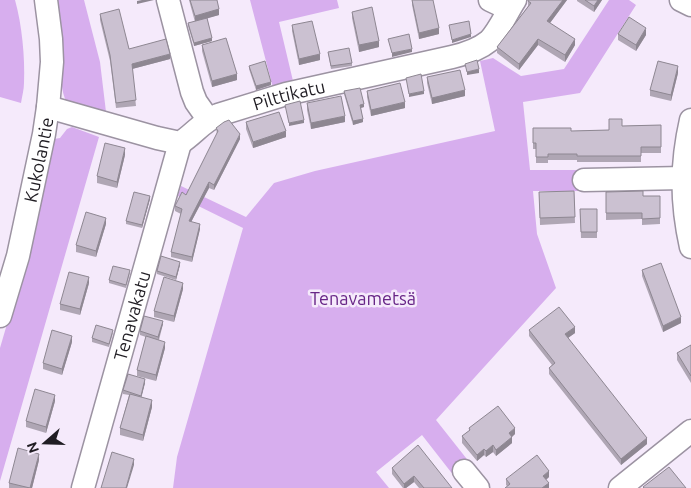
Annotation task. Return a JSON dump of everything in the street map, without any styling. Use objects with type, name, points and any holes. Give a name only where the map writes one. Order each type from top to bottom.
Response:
[{"type":"street","name":"Kukolantie","points":[[0,316],[18,256],[48,108],[52,62],[46,0]]},
{"type":"street","points":[[168,0],[192,92],[196,102],[208,119]]},
{"type":"street","points":[[681,0],[691,5]]},
{"type":"street","name":"Pilttikatu","points":[[180,143],[191,136],[208,119],[218,115],[286,94],[469,52],[490,40],[505,3]]},
{"type":"street","points":[[48,108],[180,143]]},
{"type":"street","points":[[691,120],[683,178],[683,200],[691,246]]},
{"type":"street","name":"Tenavakatu","points":[[83,488],[180,143]]},
{"type":"street","points":[[584,180],[683,178]]},
{"type":"street","points":[[620,488],[691,432]]},
{"type":"green space","points":[[0,0],[15,0],[21,30],[24,63],[24,86],[21,103],[0,97]]},
{"type":"green space","points":[[56,0],[84,0],[100,62],[106,112],[66,101],[62,87],[62,38]]},
{"type":"green space","points":[[250,0],[337,0],[339,8],[279,22],[293,81],[273,88]]},
{"type":"green space","name":"Tenavametsä","points":[[609,0],[629,0],[636,5],[580,93],[523,102],[530,170],[581,170],[582,191],[533,191],[537,234],[556,288],[436,420],[470,463],[454,476],[422,435],[376,472],[389,488],[173,488],[177,457],[243,228],[178,196],[181,186],[246,217],[274,183],[315,171],[495,131],[480,61],[493,58],[521,76],[564,69]]},
{"type":"green space","points":[[72,127],[99,137],[0,481],[0,348],[24,266],[54,139],[60,138],[67,129]]},
{"type":"building","points":[[190,0],[217,0],[219,9],[195,16]]},
{"type":"building","points":[[412,0],[433,0],[439,28],[419,33]]},
{"type":"building","points":[[528,0],[563,0],[547,21],[575,39],[565,55],[538,39],[519,64],[497,47],[531,3]]},
{"type":"building","points":[[585,0],[598,0],[594,6]]},
{"type":"building","points":[[372,7],[379,41],[359,45],[352,12]]},
{"type":"building","points":[[119,9],[129,49],[166,39],[170,54],[132,64],[136,100],[116,103],[110,55],[100,14]]},
{"type":"building","points":[[629,17],[646,28],[636,45],[618,34]]},
{"type":"building","points":[[207,18],[212,38],[194,43],[188,23]]},
{"type":"building","points":[[312,21],[320,54],[299,59],[292,25]]},
{"type":"building","points":[[469,21],[471,34],[452,40],[449,25]]},
{"type":"building","points":[[409,34],[412,49],[392,53],[388,39]]},
{"type":"building","points":[[226,38],[237,74],[212,81],[202,45]]},
{"type":"building","points":[[349,48],[352,63],[331,66],[328,52]]},
{"type":"building","points":[[477,60],[479,69],[467,72],[465,64]]},
{"type":"building","points":[[265,61],[271,82],[256,86],[249,66]]},
{"type":"building","points":[[658,61],[678,66],[671,95],[650,90]]},
{"type":"building","points":[[460,70],[465,90],[432,98],[427,77]]},
{"type":"building","points":[[421,74],[424,91],[409,94],[406,78]]},
{"type":"building","points":[[400,83],[405,102],[371,110],[367,91]]},
{"type":"building","points":[[360,88],[364,104],[360,105],[363,119],[353,121],[344,91]]},
{"type":"building","points":[[341,96],[345,116],[311,123],[307,103]]},
{"type":"building","points":[[300,101],[304,120],[289,123],[285,105]]},
{"type":"building","points":[[279,112],[286,131],[253,142],[246,122]]},
{"type":"building","points":[[609,119],[622,119],[622,126],[661,125],[661,147],[641,147],[641,156],[548,154],[548,157],[536,157],[536,143],[533,143],[533,128],[571,128],[571,131],[609,130]]},
{"type":"building","points":[[229,120],[240,134],[214,185],[209,182],[189,221],[200,224],[192,257],[171,252],[182,209],[175,206],[182,192],[186,195],[218,131],[216,128]]},
{"type":"building","points":[[105,143],[125,148],[117,182],[97,176]]},
{"type":"building","points":[[574,191],[575,217],[540,218],[539,192]]},
{"type":"building","points":[[643,191],[643,196],[660,196],[660,218],[642,219],[642,213],[606,213],[606,192]]},
{"type":"building","points":[[134,192],[150,196],[142,225],[126,221]]},
{"type":"building","points":[[580,209],[597,209],[597,232],[581,232]]},
{"type":"building","points":[[86,212],[106,218],[96,251],[76,245]]},
{"type":"building","points":[[161,256],[180,262],[176,277],[157,271]]},
{"type":"building","points":[[661,263],[681,317],[663,326],[642,270]]},
{"type":"building","points":[[113,266],[130,270],[126,285],[109,280]]},
{"type":"building","points":[[69,272],[89,277],[80,309],[60,304]]},
{"type":"building","points":[[164,277],[183,283],[174,316],[154,311]]},
{"type":"building","points":[[559,307],[575,327],[565,334],[647,438],[621,459],[549,368],[555,363],[529,330]]},
{"type":"building","points":[[144,316],[163,321],[158,337],[140,331]]},
{"type":"building","points":[[96,325],[113,330],[109,344],[92,338]]},
{"type":"building","points":[[52,330],[72,336],[62,369],[43,363]]},
{"type":"building","points":[[146,336],[165,342],[156,375],[137,370]]},
{"type":"building","points":[[691,345],[691,376],[677,353]]},
{"type":"building","points":[[128,374],[145,379],[141,396],[123,390]]},
{"type":"building","points":[[35,389],[55,395],[46,427],[26,421]]},
{"type":"building","points":[[130,394],[152,400],[143,435],[120,428]]},
{"type":"building","points":[[498,406],[515,428],[509,433],[512,437],[496,450],[493,445],[477,455],[462,436],[470,430],[469,428]]},
{"type":"building","points":[[418,445],[452,488],[424,488],[414,476],[404,484],[392,468]]},
{"type":"building","points":[[18,448],[39,454],[30,488],[9,483]]},
{"type":"building","points":[[112,452],[134,459],[126,488],[101,488]]},
{"type":"building","points":[[537,455],[549,471],[543,476],[549,483],[542,488],[505,488],[510,484],[506,479]]},
{"type":"building","points":[[669,467],[686,488],[643,487]]}]
